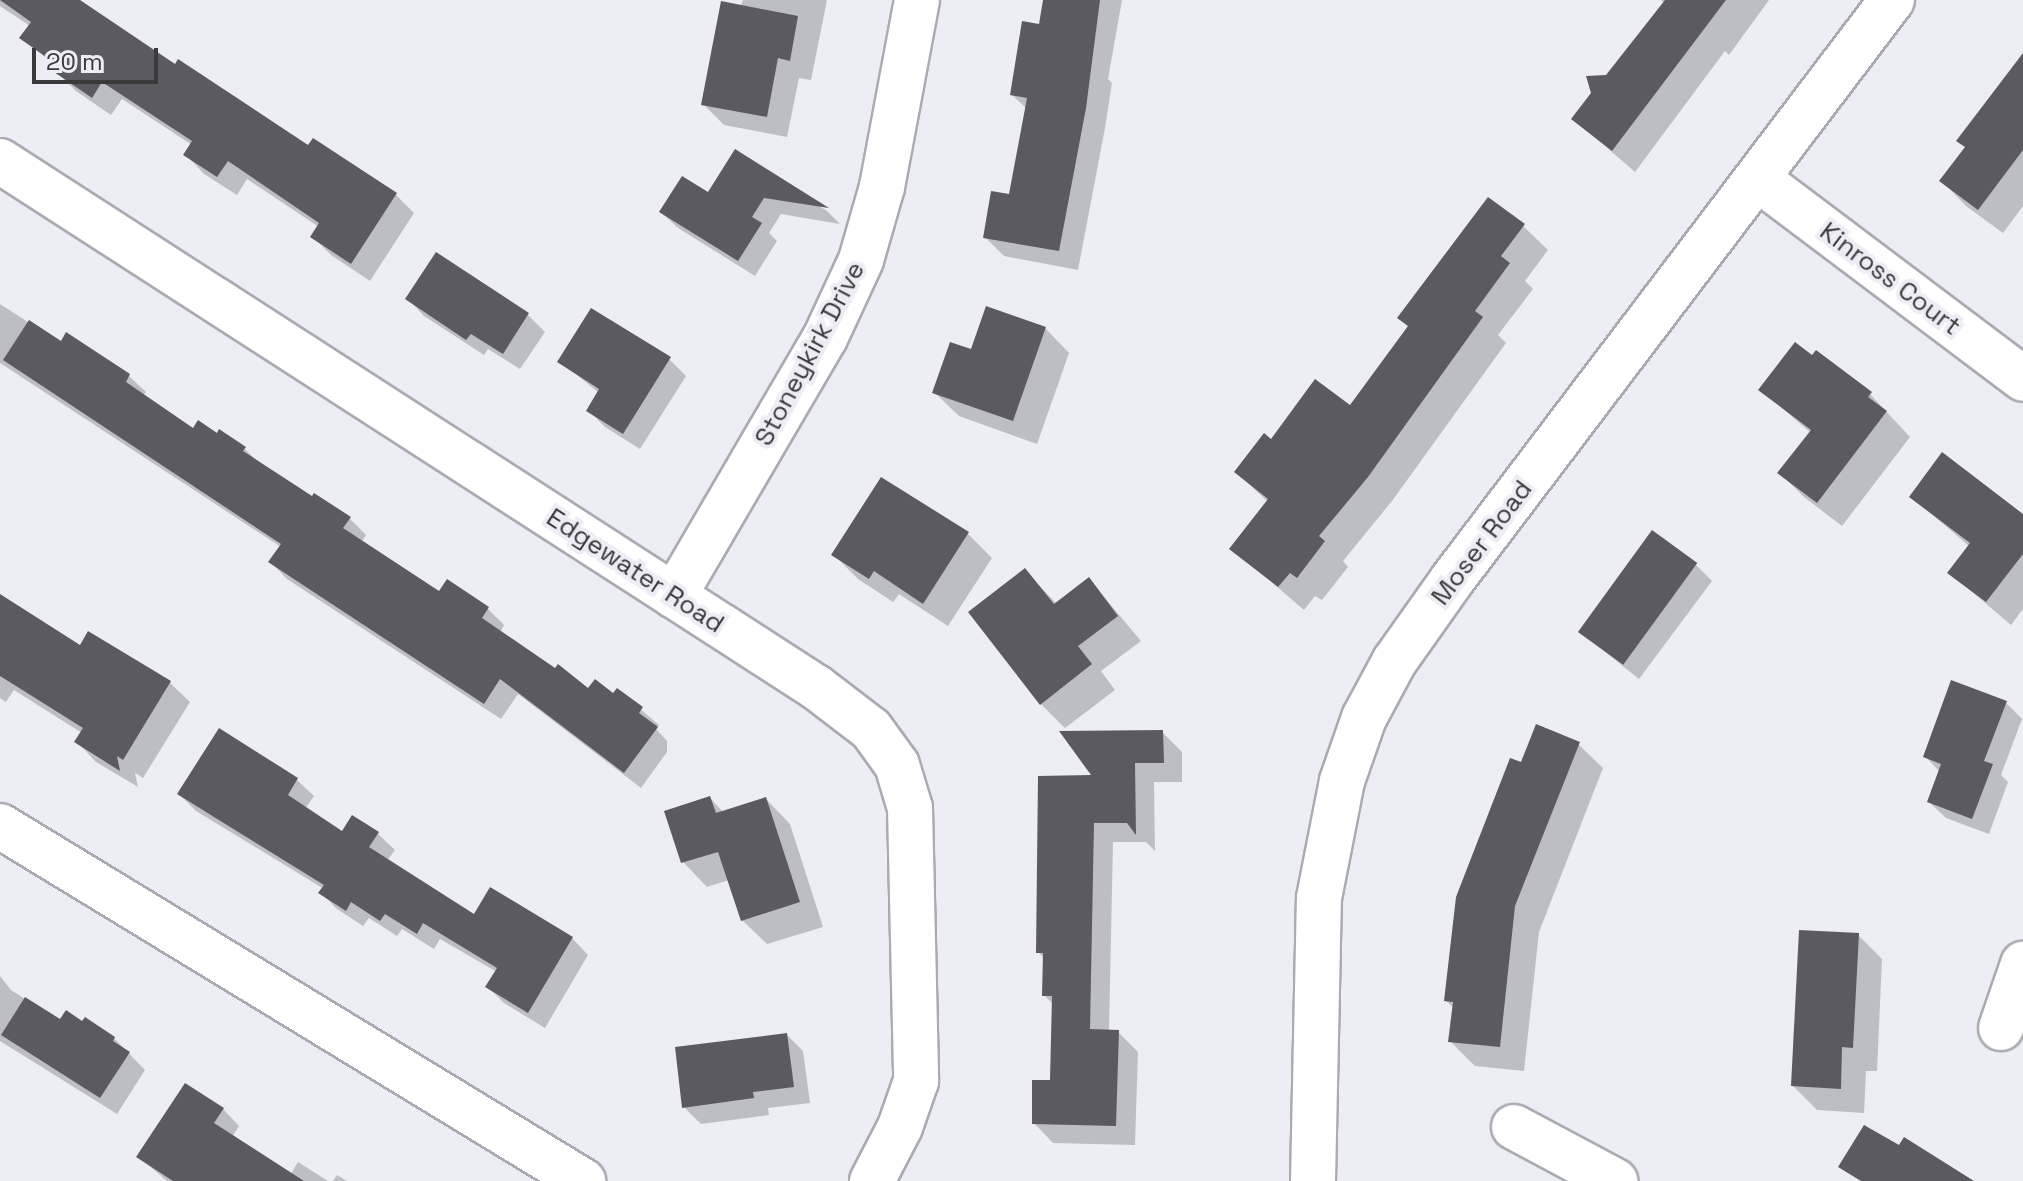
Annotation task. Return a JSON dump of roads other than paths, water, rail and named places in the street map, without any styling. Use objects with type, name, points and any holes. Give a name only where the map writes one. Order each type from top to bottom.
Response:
[{"type":"street","name":"Stoneykirk Drive","points":[[674,596],[825,338],[861,260],[882,187],[917,0]]},
{"type":"street","name":"Moser Road","points":[[1313,1181],[1319,898],[1342,781],[1364,718],[1394,662],[1452,580],[1892,0]]},
{"type":"street","name":"Edgewater Road","points":[[0,161],[816,687],[871,729],[897,765],[910,808],[916,1081],[900,1127],[872,1181]]},
{"type":"street","name":"Kinross Court","points":[[1758,179],[2023,379]]},
{"type":"street","points":[[0,826],[583,1181]]},
{"type":"street","points":[[2001,1028],[2023,964]]},
{"type":"street","points":[[1514,1127],[1615,1181]]}]
